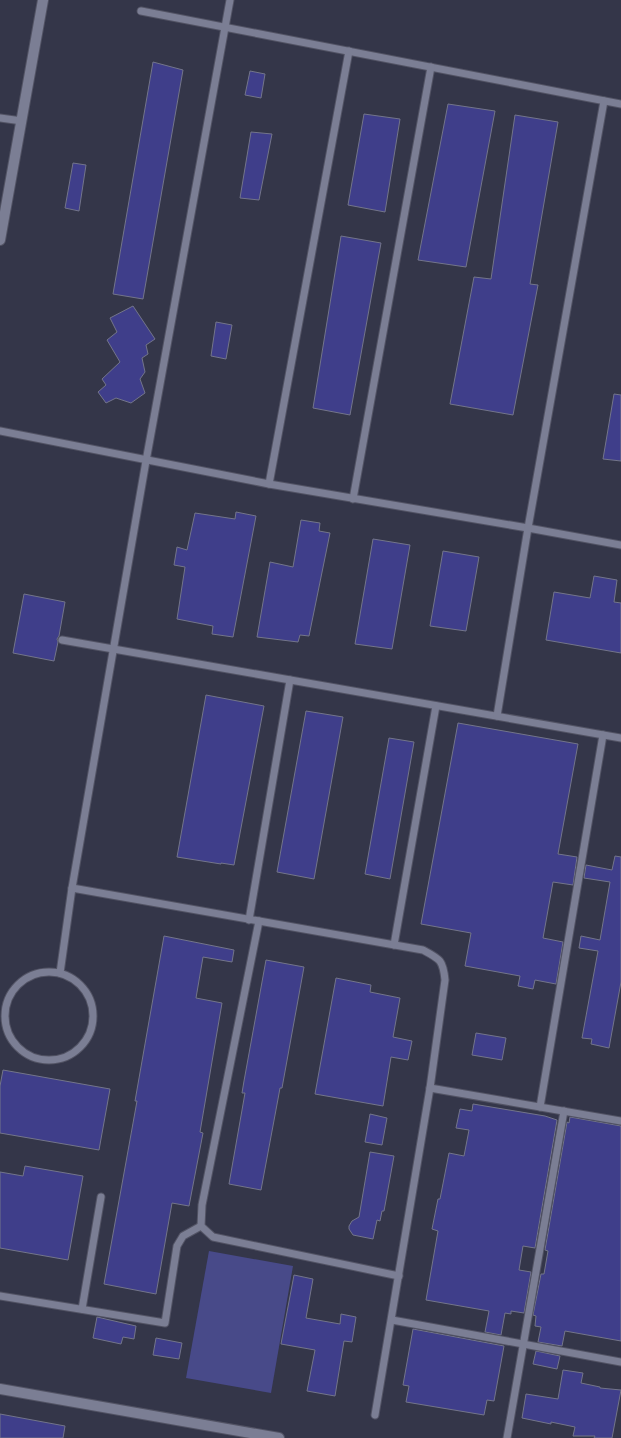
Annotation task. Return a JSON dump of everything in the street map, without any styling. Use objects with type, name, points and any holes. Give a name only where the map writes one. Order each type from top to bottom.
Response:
[{"type":"street","points":[[0,240],[43,0]]},
{"type":"street","points":[[0,1389],[279,1438]]},
{"type":"lane","points":[[60,973],[72,888],[146,461],[230,0]]},
{"type":"lane","points":[[141,11],[621,104]]},
{"type":"lane","points":[[269,484],[349,51]]},
{"type":"lane","points":[[353,499],[431,67]]},
{"type":"lane","points":[[497,716],[528,528],[604,100]]},
{"type":"lane","points":[[0,118],[22,121]]},
{"type":"lane","points":[[0,431],[146,461],[269,484],[621,545]]},
{"type":"lane","points":[[62,640],[621,738]]},
{"type":"lane","points":[[249,920],[290,680]]},
{"type":"lane","points":[[394,945],[436,706]]},
{"type":"lane","points":[[540,1107],[603,735]]},
{"type":"lane","points":[[72,888],[423,950],[436,957],[443,965],[445,980],[430,1088],[375,1415]]},
{"type":"lane","points":[[201,1226],[202,1205],[259,921]]},
{"type":"lane","points":[[46,972],[60,973],[74,979],[85,989],[92,1002],[94,1017],[91,1032],[83,1045],[72,1055],[58,1060],[43,1061],[28,1056],[16,1047],[8,1035],[4,1020],[3,1005],[11,992],[20,982],[32,975],[46,972]]},
{"type":"lane","points":[[430,1088],[621,1121]]},
{"type":"lane","points":[[507,1438],[564,1111]]},
{"type":"lane","points":[[82,1309],[101,1197]]},
{"type":"lane","points":[[201,1226],[213,1237],[399,1276]]},
{"type":"lane","points":[[0,1296],[165,1323],[177,1246],[183,1236],[201,1226]]},
{"type":"lane","points":[[392,1320],[621,1362]]},
{"type":"shaded area","points":[[209,1251],[293,1266],[271,1393],[186,1378]]},
{"type":"building","points":[[153,62],[183,70],[143,299],[113,294]]},
{"type":"building","points":[[250,71],[265,74],[261,98],[245,95]]},
{"type":"building","points":[[448,104],[495,111],[466,267],[418,260]]},
{"type":"building","points":[[364,114],[400,119],[385,212],[348,205]]},
{"type":"building","points":[[515,115],[558,122],[530,284],[538,285],[513,415],[450,404],[474,277],[491,279]]},
{"type":"building","points":[[251,132],[272,134],[259,200],[240,198]]},
{"type":"building","points":[[73,163],[86,165],[79,211],[65,208]]},
{"type":"building","points":[[341,236],[381,243],[350,415],[313,408]]},
{"type":"building","points":[[133,306],[155,339],[146,345],[148,354],[142,358],[145,372],[140,379],[145,393],[131,403],[116,398],[106,403],[98,392],[106,385],[102,379],[120,362],[107,340],[117,332],[110,318]]},
{"type":"building","points":[[216,322],[232,325],[226,359],[211,356]]},
{"type":"building","points":[[614,394],[621,395],[621,461],[603,459]]},
{"type":"building","points":[[236,512],[256,516],[233,637],[212,634],[213,626],[177,619],[185,567],[174,565],[177,547],[187,550],[195,513],[235,519]]},
{"type":"building","points":[[301,520],[320,523],[319,531],[330,533],[309,636],[300,635],[298,642],[257,637],[270,562],[293,567]]},
{"type":"building","points":[[373,539],[410,545],[392,649],[355,644]]},
{"type":"building","points":[[443,551],[479,557],[466,631],[430,626]]},
{"type":"building","points":[[594,576],[617,580],[614,602],[621,603],[621,653],[546,640],[554,592],[590,598]]},
{"type":"building","points":[[24,594],[65,602],[54,661],[13,653]]},
{"type":"building","points":[[206,695],[264,706],[234,865],[177,857]]},
{"type":"building","points":[[306,711],[343,717],[314,879],[277,872]]},
{"type":"building","points":[[458,723],[578,744],[558,854],[577,857],[573,885],[553,882],[543,938],[563,942],[556,984],[535,980],[533,989],[518,986],[520,976],[465,966],[471,933],[421,924]]},
{"type":"building","points":[[389,738],[414,742],[390,879],[365,874]]},
{"type":"building","points":[[615,856],[621,857],[621,982],[609,1048],[591,1044],[592,1039],[582,1038],[598,951],[579,948],[581,936],[600,940],[610,882],[584,878],[586,865],[612,870]]},
{"type":"building","points":[[164,936],[234,950],[232,962],[203,957],[196,998],[222,1003],[200,1132],[203,1133],[189,1206],[172,1203],[156,1294],[104,1284],[137,1101],[135,1101]]},
{"type":"building","points":[[266,960],[304,967],[282,1088],[280,1088],[261,1190],[229,1184],[245,1093],[242,1093]]},
{"type":"building","points":[[336,978],[371,985],[370,992],[400,998],[393,1037],[412,1041],[408,1060],[391,1057],[383,1106],[315,1094]]},
{"type":"building","points":[[476,1033],[506,1038],[502,1060],[472,1055]]},
{"type":"building","points":[[3,1070],[110,1089],[99,1150],[0,1133],[0,1086]]},
{"type":"building","points":[[473,1104],[545,1116],[557,1120],[535,1248],[523,1246],[519,1270],[531,1272],[524,1313],[511,1311],[511,1314],[505,1313],[501,1335],[485,1332],[489,1311],[426,1300],[438,1231],[432,1229],[438,1199],[440,1199],[449,1153],[464,1156],[469,1130],[456,1128],[460,1109],[472,1111]]},
{"type":"building","points":[[370,1114],[387,1118],[382,1145],[365,1142]]},
{"type":"building","points":[[570,1117],[621,1126],[621,1341],[565,1331],[562,1346],[538,1342],[541,1327],[535,1326],[536,1316],[533,1315],[541,1274],[544,1274],[548,1251],[545,1250],[567,1122],[569,1123]]},
{"type":"building","points":[[370,1152],[394,1156],[384,1211],[382,1211],[380,1221],[377,1220],[373,1239],[353,1235],[349,1229],[352,1221],[359,1217]]},
{"type":"building","points":[[25,1166],[83,1176],[68,1260],[0,1248],[0,1172],[23,1176]]},
{"type":"building","points":[[294,1275],[313,1279],[306,1318],[340,1324],[341,1314],[356,1317],[352,1342],[344,1341],[335,1396],[307,1391],[315,1350],[281,1344]]},
{"type":"building","points":[[97,1317],[136,1326],[134,1339],[123,1337],[121,1344],[93,1338]]},
{"type":"building","points":[[413,1329],[504,1346],[494,1401],[487,1400],[484,1415],[406,1402],[409,1386],[403,1385]]},
{"type":"building","points":[[156,1338],[182,1343],[179,1359],[153,1355]]},
{"type":"building","points":[[536,1351],[560,1356],[557,1369],[533,1364]]},
{"type":"building","points":[[563,1370],[583,1373],[581,1383],[600,1388],[621,1390],[612,1438],[573,1436],[575,1427],[522,1418],[526,1394],[558,1399]]},
{"type":"building","points":[[0,1414],[65,1426],[63,1438],[0,1438]]}]
